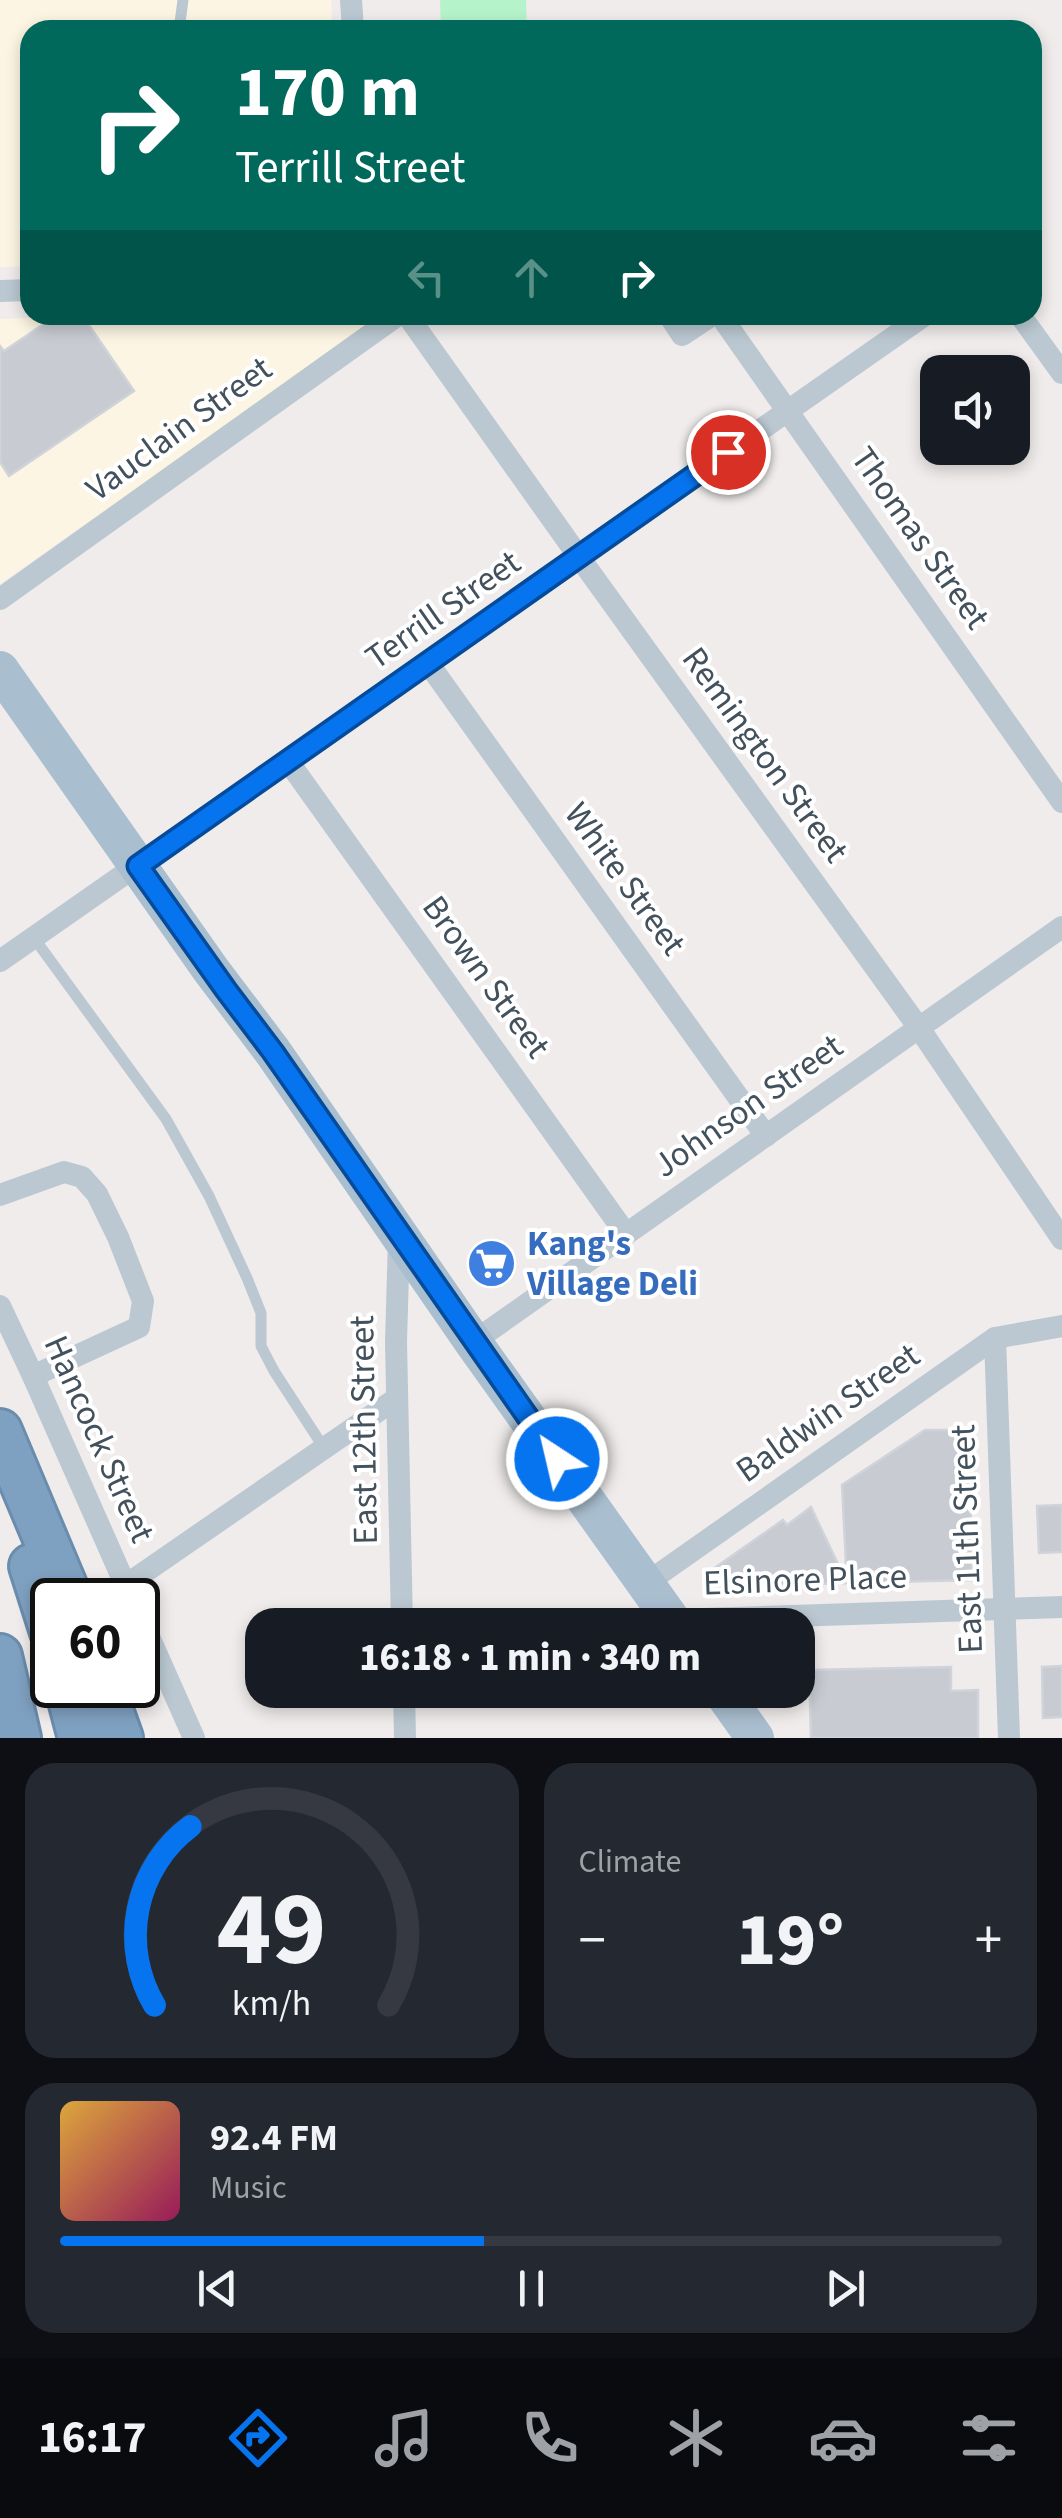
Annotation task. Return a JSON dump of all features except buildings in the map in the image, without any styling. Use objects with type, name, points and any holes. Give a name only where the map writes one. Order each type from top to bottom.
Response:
[{"type":"highway","points":[[0,1431],[62,1578]]},
{"type":"highway","points":[[0,1476],[34,1578]]},
{"type":"highway","points":[[0,1656],[20,1738]]},
{"type":"highway","points":[[72,1708],[80,1738]]},
{"type":"highway","points":[[111,1708],[122,1738]]},
{"type":"main road","points":[[0,670],[663,1608]]},
{"type":"main road","points":[[733,1708],[754,1738]]},
{"type":"street","name":"Vauclain Street","points":[[0,599],[384,325]]},
{"type":"street","name":"Remington Street","points":[[415,325],[919,1028],[1062,1239]]},
{"type":"street","points":[[675,325],[682,335],[699,325]]},
{"type":"street","name":"Thomas Street","points":[[724,325],[1062,802]]},
{"type":"street","name":"Terrill Street","points":[[0,961],[911,325]]},
{"type":"street","points":[[1027,325],[1062,373]]},
{"type":"street","name":"White Street","points":[[428,664],[766,1136]]},
{"type":"street","name":"Brown Street","points":[[288,761],[626,1234]]},
{"type":"street","name":"Johnson Street","points":[[474,1342],[1062,927]]},
{"type":"street","points":[[0,1195],[64,1172],[82,1178],[97,1194],[143,1302],[139,1327],[33,1376]]},
{"type":"street","name":"East 12th Street","points":[[399,1234],[396,1342],[402,1608]]},
{"type":"street","name":"Hancock Street","points":[[0,1306],[123,1578]]},
{"type":"street","name":"Baldwin Street","points":[[645,1584],[995,1338],[1062,1326]]},
{"type":"street","name":"East 11th Street","points":[[995,1338],[1008,1738]]},
{"type":"street","points":[[148,1578],[397,1398]]},
{"type":"street","name":"Elsinore Place","points":[[815,1616],[1062,1607]]},
{"type":"street","points":[[160,1662],[194,1738]]},
{"type":"street","points":[[404,1708],[405,1738]]},
{"type":"lane","points":[[34,938],[166,1119],[209,1196],[247,1278],[260,1314],[261,1346],[324,1448]]},
{"type":"shaded area","points":[[0,0],[331,0],[332,20],[20,20],[20,266],[0,267]]},
{"type":"shaded area","points":[[20,318],[20,325],[367,326],[0,584],[0,319]]},
{"type":"green space","points":[[440,0],[526,0],[527,20],[441,20]]},
{"type":"place","name":"Kang's Village Deli","points":[[492,1264]]},
{"type":"route","points":[[557,1459],[138,866],[728,452]]}]
